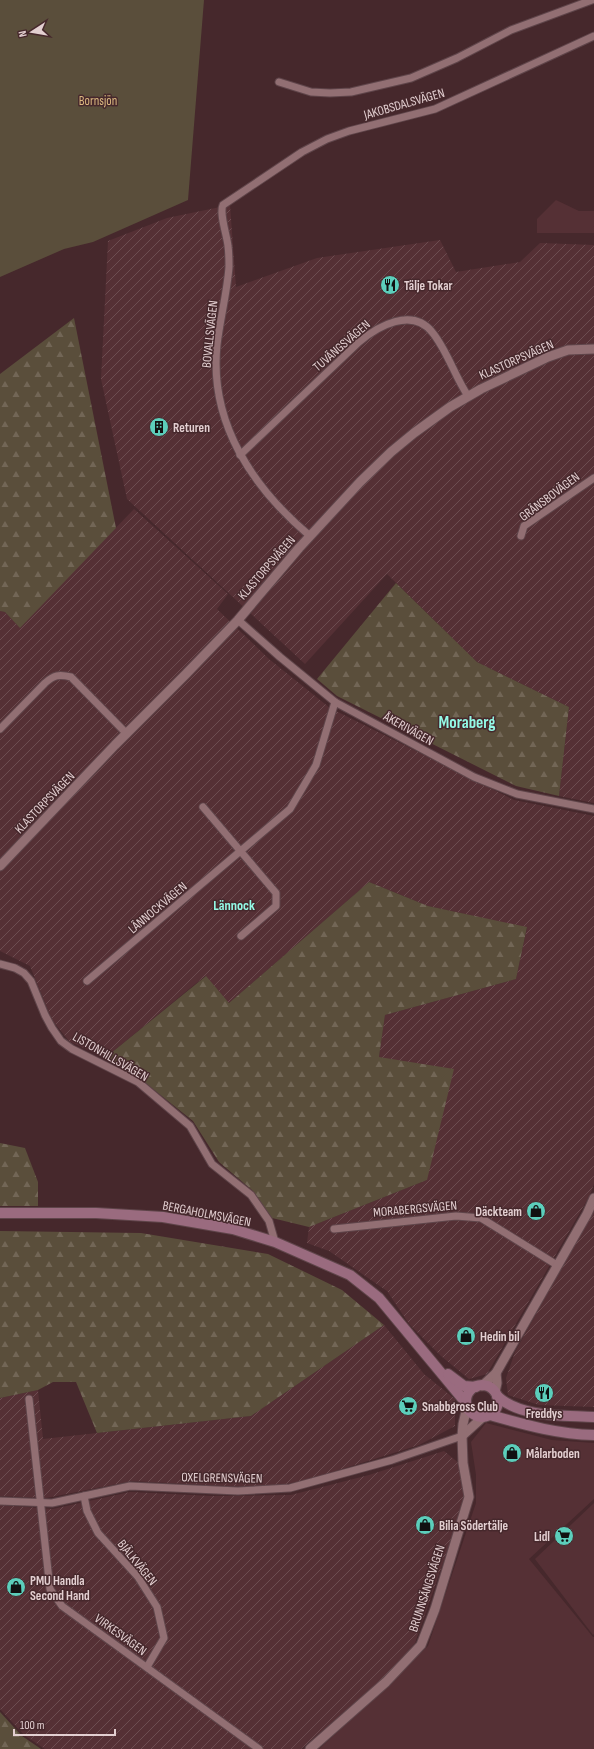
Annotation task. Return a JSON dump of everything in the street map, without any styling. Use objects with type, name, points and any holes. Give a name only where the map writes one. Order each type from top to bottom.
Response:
[{"type":"main road","name":"BERGAHOLMSVÄGEN","points":[[0,1213],[96,1213],[163,1217],[233,1229],[275,1242],[350,1275],[379,1298],[436,1364],[467,1405]]},
{"type":"main road","name":"BERGAHOLMSVÄGEN","points":[[436,1364],[464,1386],[480,1386]]},
{"type":"main road","points":[[594,1417],[521,1409],[505,1403],[492,1388],[480,1386],[469,1393],[467,1405],[472,1413],[569,1434],[594,1435]]},
{"type":"main road","points":[[486,1416],[496,1408],[496,1394]]},
{"type":"street","points":[[279,82],[311,92],[330,93],[351,92],[411,78],[457,58],[511,30],[592,0]]},
{"type":"street","name":"JAKOBSDALSVÄGEN","points":[[225,202],[302,152],[327,139],[349,131],[435,109],[594,36]]},
{"type":"street","name":"BOVALLSVÄGEN","points":[[225,202],[221,208],[221,211],[227,234],[229,259],[217,346],[217,377],[223,414],[230,435],[248,468],[278,507],[310,536]]},
{"type":"street","name":"TUVÄNGSVÄGEN","points":[[240,455],[359,342],[383,326],[400,321],[414,321],[421,323],[432,332],[468,396]]},
{"type":"street","name":"KLASTORPSVÄGEN","points":[[0,866],[238,620],[310,536],[360,482],[391,452],[414,433],[468,396],[515,372],[548,357],[568,350],[594,349]]},
{"type":"street","name":"GRÄNSBOVÄGEN","points":[[521,536],[524,526],[594,478]]},
{"type":"street","name":"ÅKERIVÄGEN","points":[[238,620],[280,658],[335,702],[474,777],[516,794],[594,809]]},
{"type":"street","points":[[0,729],[52,676],[61,675],[71,677],[127,734]]},
{"type":"street","name":"LÄNNOCKVÄGEN","points":[[88,980],[290,809],[316,765],[335,702]]},
{"type":"street","points":[[203,807],[276,893],[276,906],[241,936]]},
{"type":"street","name":"LISTONHILLSVÄGEN","points":[[0,964],[15,968],[24,973],[31,981],[52,1028],[61,1041],[72,1049],[138,1082],[190,1126],[212,1164],[252,1195],[269,1221],[275,1242]]},
{"type":"street","points":[[480,1386],[496,1373],[587,1214],[594,1198]]},
{"type":"street","name":"MORABERGSVÄGEN","points":[[334,1229],[456,1216],[481,1218],[558,1265]]},
{"type":"street","points":[[496,1373],[496,1394]]},
{"type":"street","name":"VIRKESVÄGEN","points":[[29,1399],[50,1589],[62,1606],[259,1749]]},
{"type":"street","name":"BRUNNSÄNGSVÄGEN","points":[[310,1749],[386,1682],[421,1645],[435,1609],[469,1497],[464,1464],[462,1436],[467,1405]]},
{"type":"street","points":[[462,1436],[486,1416]]},
{"type":"street","name":"OXELGRENSVÄGEN","points":[[0,1501],[52,1503],[130,1486],[238,1492],[290,1488],[392,1460],[462,1436]]},
{"type":"street","name":"BJÄLKVÄGEN","points":[[84,1496],[87,1511],[98,1533],[138,1576],[157,1607],[164,1638],[147,1667]]},
{"type":"shaded area","points":[[556,200],[579,211],[594,211],[594,233],[537,233],[537,219]]},
{"type":"shaded area","points":[[230,205],[236,287],[317,258],[440,240],[456,272],[520,262],[540,243],[594,245],[594,803],[559,796],[569,707],[477,662],[387,574],[305,664],[127,499],[101,379],[108,241],[167,218]]},
{"type":"shaded area","points":[[134,509],[228,594],[217,609],[269,659],[330,708],[514,800],[594,816],[594,1184],[590,1195],[487,1374],[469,1379],[441,1356],[409,1324],[387,1291],[329,1251],[307,1243],[309,1227],[427,1180],[379,1057],[385,1015],[516,979],[527,928],[428,906],[369,882],[229,1003],[205,976],[105,1058],[69,1041],[52,1020],[30,966],[0,951],[0,611],[5,612],[20,627]]},
{"type":"shaded area","points":[[594,1210],[594,1407],[539,1405],[508,1395],[506,1378],[515,1352]]},
{"type":"shaded area","points":[[384,1325],[424,1374],[455,1399],[455,1426],[419,1445],[307,1480],[286,1484],[247,1487],[132,1481],[46,1498],[0,1496],[0,1398],[38,1390],[43,1439],[251,1416]]},
{"type":"shaded area","points":[[486,1423],[552,1440],[594,1443],[594,1499],[529,1559],[594,1637],[594,1749],[319,1749],[428,1646],[476,1503],[476,1475],[471,1442]]},
{"type":"shaded area","points":[[444,1451],[460,1464],[465,1500],[415,1643],[395,1666],[373,1687],[301,1749],[45,1749],[24,1735],[0,1709],[0,1505],[53,1509],[130,1492],[211,1496],[291,1495],[369,1475]]},
{"type":"shaded area","points":[[594,1503],[594,1634],[593,1635],[535,1559]]},
{"type":"green space","name":"Bornsjön","points":[[0,0],[204,0],[188,200],[93,242],[64,249],[0,277]]},
{"type":"green space","points":[[74,318],[116,528],[20,628],[5,612],[0,611],[0,374]]},
{"type":"green space","points":[[396,583],[477,662],[569,707],[559,796],[516,786],[337,696],[317,679]]},
{"type":"green space","points":[[369,882],[428,906],[527,927],[516,979],[385,1015],[379,1057],[454,1069],[427,1180],[309,1227],[272,1218],[252,1190],[219,1162],[193,1121],[138,1077],[105,1058],[206,976],[229,1003]]},
{"type":"green space","points":[[0,1143],[25,1148],[38,1182],[38,1206],[0,1206]]},
{"type":"green space","points":[[0,1231],[141,1233],[268,1254],[342,1290],[384,1325],[251,1416],[97,1433],[76,1382],[53,1382],[38,1390],[0,1398]]},
{"type":"green space","points":[[0,1712],[22,1736],[41,1749],[0,1749]]},
{"type":"place","name":"Tälje Tokar","points":[[390,285]]},
{"type":"place","name":"Returen","points":[[159,427]]},
{"type":"place","name":"Däckteam","points":[[536,1211]]},
{"type":"place","name":"Hedin bil","points":[[466,1336]]},
{"type":"place","name":"Freddys","points":[[544,1393]]},
{"type":"place","name":"Snabbgross Club","points":[[408,1406]]},
{"type":"place","name":"Målarboden","points":[[512,1453]]},
{"type":"place","name":"Bilia Södertälje","points":[[425,1525]]},
{"type":"place","name":"Lidl","points":[[564,1536]]},
{"type":"place","name":"PMU Handla Second Hand","points":[[16,1587]]},
{"type":"district","name":"Moraberg","points":[[467,722]]},
{"type":"district","name":"Lännock","points":[[234,905]]}]
